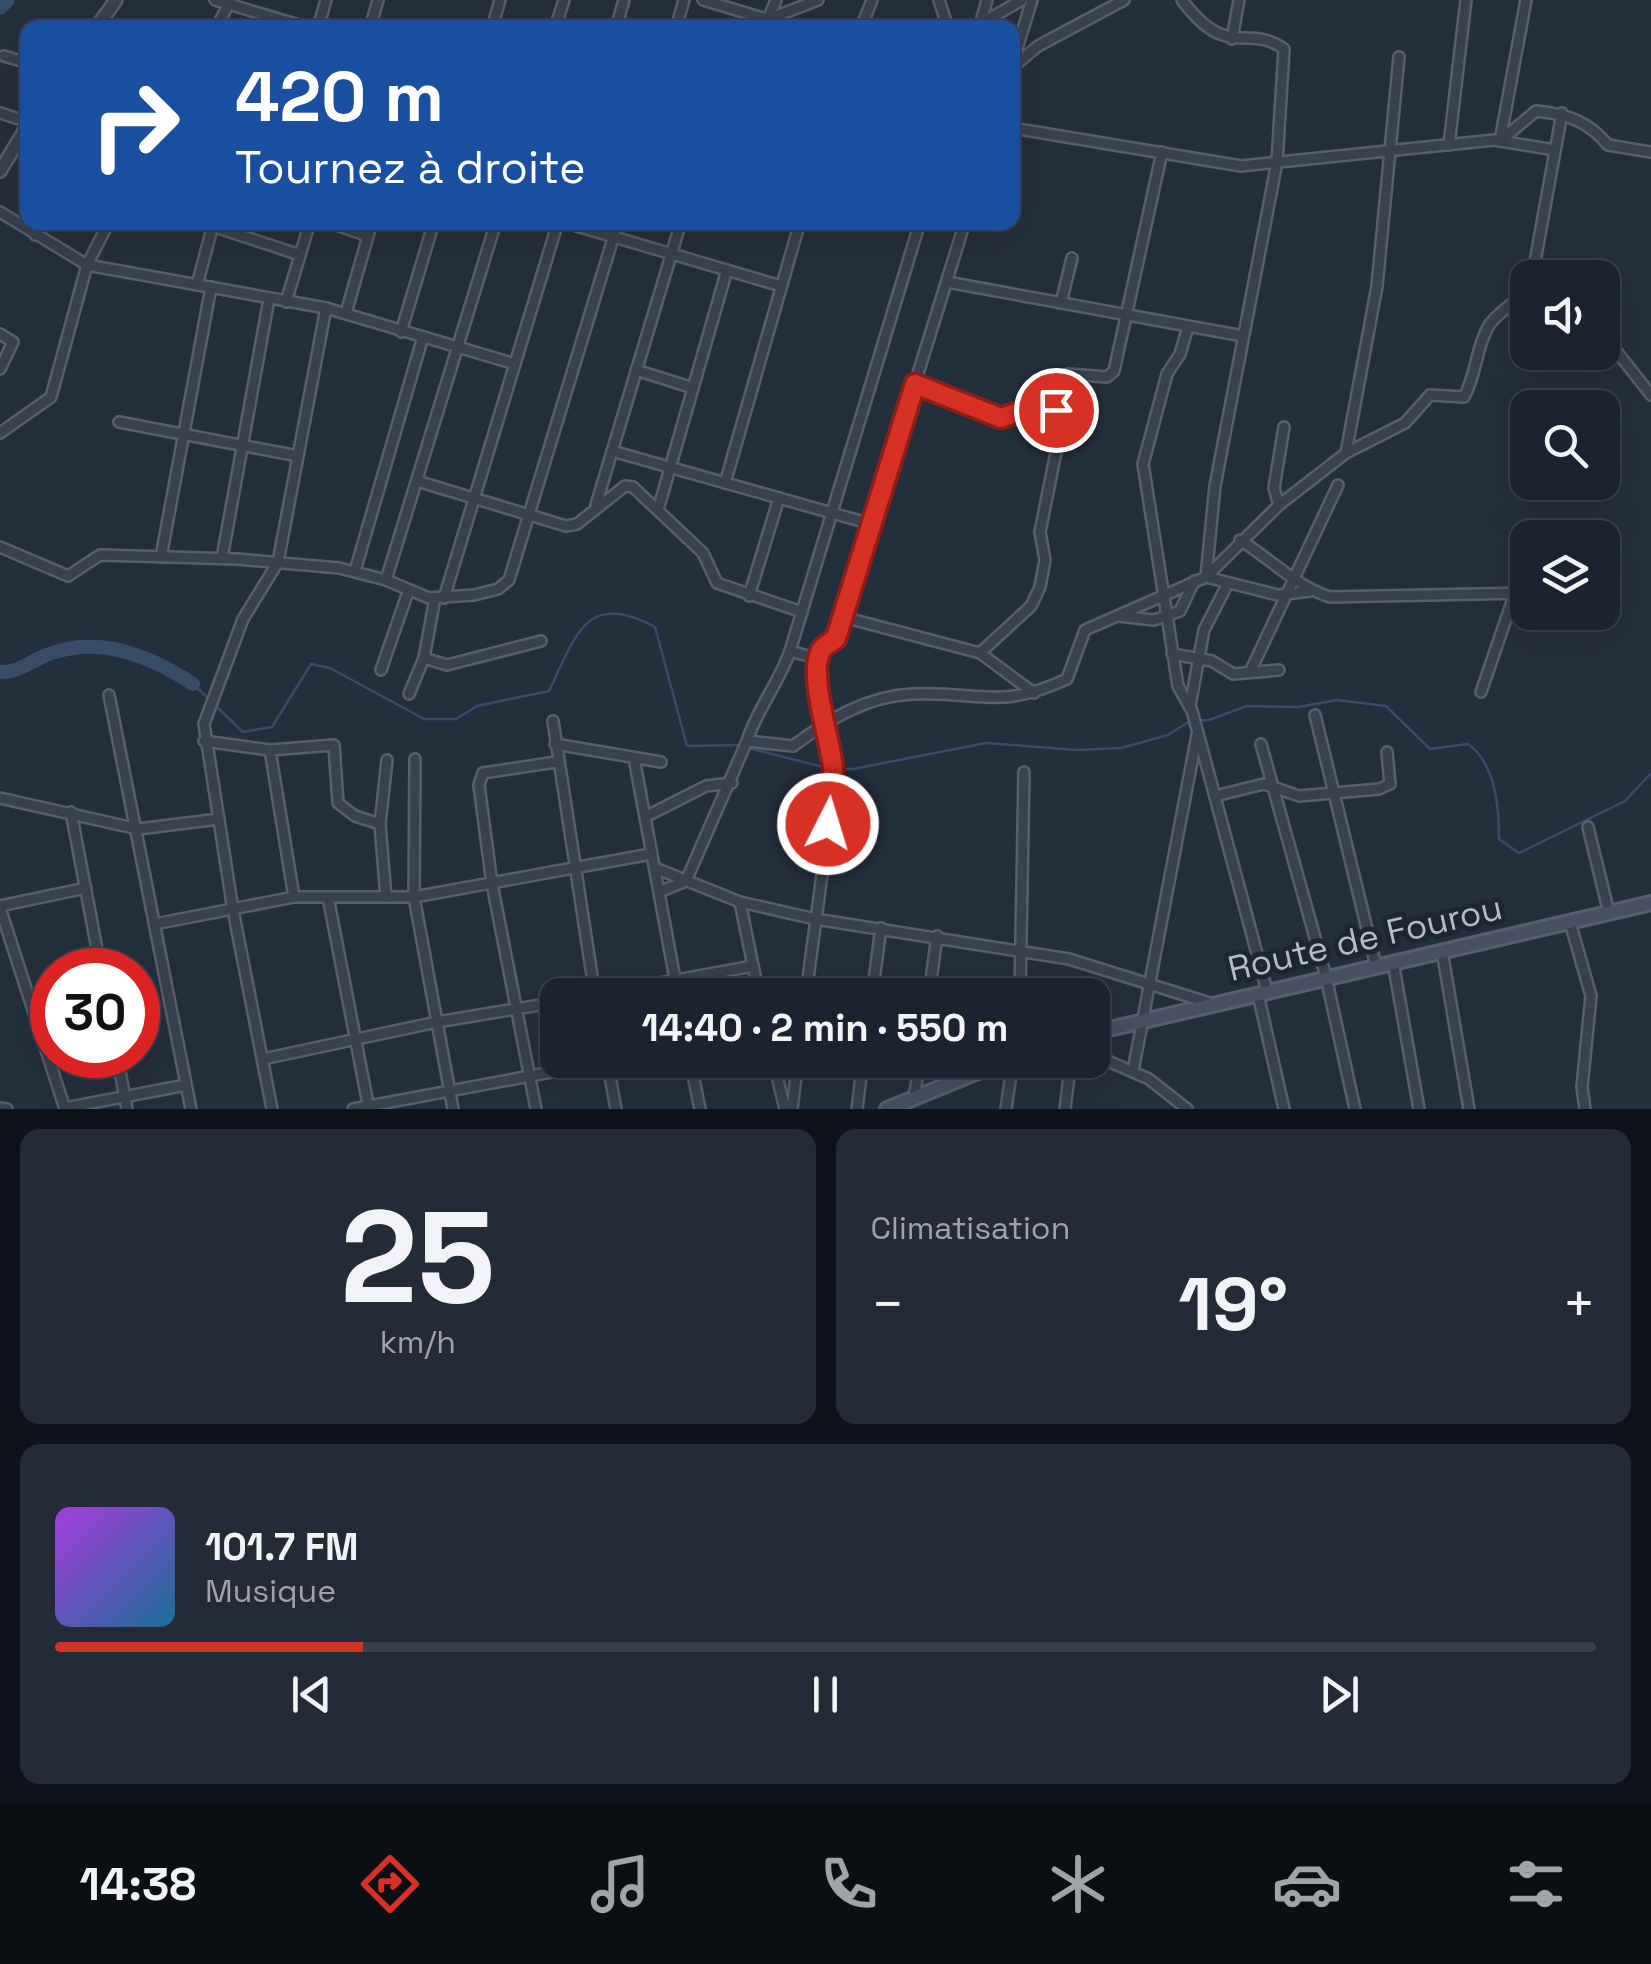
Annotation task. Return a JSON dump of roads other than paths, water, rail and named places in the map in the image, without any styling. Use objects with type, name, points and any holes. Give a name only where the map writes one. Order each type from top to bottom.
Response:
[{"type":"main road","name":"Route de Fourou","points":[[1110,1028],[1651,903]]},
{"type":"main road","points":[[887,1109],[965,1078]]},
{"type":"street","points":[[215,0],[285,20]]},
{"type":"street","points":[[703,0],[771,20]]},
{"type":"street","points":[[768,19],[776,0]]},
{"type":"street","points":[[768,19],[818,0]]},
{"type":"street","points":[[990,20],[1022,0]]},
{"type":"street","points":[[1020,46],[1032,0]]},
{"type":"street","points":[[1020,53],[1124,0]]},
{"type":"street","points":[[1182,0],[1200,24],[1232,39],[1274,42],[1284,48],[1277,162],[1215,486],[1206,577]]},
{"type":"street","points":[[1232,39],[1239,0]]},
{"type":"street","points":[[1448,145],[1466,0]]},
{"type":"street","points":[[1500,141],[1526,0]]},
{"type":"street","points":[[744,20],[746,12]]},
{"type":"street","points":[[4,56],[20,61]]},
{"type":"street","points":[[1346,452],[1376,286],[1398,56]]},
{"type":"street","points":[[1500,141],[1536,111],[1562,114],[1593,127],[1608,145],[1651,152]]},
{"type":"street","points":[[1535,260],[1562,114]]},
{"type":"street","points":[[1020,129],[1241,166],[1500,141],[1555,150]]},
{"type":"street","points":[[0,171],[20,137]]},
{"type":"street","points":[[980,653],[1031,606],[1040,587],[1045,560],[1040,532],[1058,442],[1054,390],[1061,375],[1107,378],[1114,371],[1162,152]]},
{"type":"street","points":[[27,230],[87,266],[326,308],[422,340],[515,364]]},
{"type":"street","points":[[35,235],[38,230]]},
{"type":"street","points":[[0,433],[51,397],[87,266],[105,230]]},
{"type":"street","points":[[197,285],[211,230]]},
{"type":"street","points":[[230,230],[300,255]]},
{"type":"street","points":[[286,302],[308,230]]},
{"type":"street","points":[[350,230],[368,236]]},
{"type":"street","points":[[346,313],[370,230]]},
{"type":"street","points":[[401,332],[432,230]]},
{"type":"street","points":[[386,580],[494,230]]},
{"type":"street","points":[[409,694],[424,658],[558,230]]},
{"type":"street","points":[[589,230],[781,286]]},
{"type":"street","points":[[0,547],[68,576],[100,556],[222,558],[355,571],[386,580],[408,592],[440,598],[498,589],[508,580],[615,230]]},
{"type":"street","points":[[595,508],[679,230]]},
{"type":"street","points":[[725,483],[798,230]]},
{"type":"street","points":[[659,892],[686,880],[744,756],[753,722],[778,685],[918,230]]},
{"type":"street","points":[[808,978],[822,893],[833,768],[822,725],[823,699],[815,681],[819,658],[824,646],[836,638],[963,230]]},
{"type":"street","points":[[1061,304],[1072,258]]},
{"type":"street","points":[[658,510],[727,270]]},
{"type":"street","points":[[947,282],[1244,336]]},
{"type":"street","points":[[161,557],[211,288]]},
{"type":"street","points":[[222,558],[269,298]]},
{"type":"street","points":[[747,741],[792,746],[845,710],[884,698],[916,694],[999,701],[1034,693],[1067,679],[1085,630],[1206,577],[1279,505],[1346,452],[1405,423],[1430,394],[1464,397],[1475,377],[1487,328],[1510,304]]},
{"type":"street","points":[[272,1109],[233,910],[204,724],[218,697],[243,619],[278,562],[326,308]]},
{"type":"street","points":[[1188,328],[1180,354],[1167,374],[1143,464],[1160,594],[1178,686],[1194,720],[1215,796],[1262,993],[1284,1109]]},
{"type":"street","points":[[0,334],[13,342],[0,369]]},
{"type":"street","points":[[355,571],[422,340]]},
{"type":"street","points":[[1620,356],[1651,396]]},
{"type":"street","points":[[636,370],[694,388]]},
{"type":"street","points":[[915,384],[1001,418],[1031,408],[1056,410]]},
{"type":"street","points":[[118,422],[298,456]]},
{"type":"street","points":[[1279,505],[1274,488],[1284,427]]},
{"type":"street","points":[[612,451],[872,524]]},
{"type":"street","points":[[417,481],[566,526],[577,524],[625,486],[633,487],[703,553],[717,583],[802,612]]},
{"type":"street","points":[[1250,672],[1338,485]]},
{"type":"street","points":[[749,596],[779,498]]},
{"type":"street","points":[[1240,540],[1296,576],[1310,592]]},
{"type":"street","points":[[1206,577],[1278,595],[1510,593]]},
{"type":"street","points":[[1116,616],[1136,620],[1180,611],[1194,581]]},
{"type":"street","points":[[1132,1072],[1194,720],[1198,657],[1204,630],[1228,583]]},
{"type":"street","points":[[381,670],[408,592]]},
{"type":"street","points":[[1481,692],[1510,608]]},
{"type":"street","points":[[842,616],[980,653],[1034,693]]},
{"type":"street","points":[[424,658],[447,665],[541,641]]},
{"type":"street","points":[[790,652],[819,658]]},
{"type":"street","points":[[1172,654],[1198,657],[1233,674],[1279,670]]},
{"type":"street","points":[[108,695],[138,828],[191,1109]]},
{"type":"street","points":[[1315,716],[1337,792],[1376,966]]},
{"type":"street","points":[[553,720],[556,762],[592,978]]},
{"type":"street","points":[[204,741],[270,750],[334,745],[338,803],[354,816],[380,824]]},
{"type":"street","points":[[555,744],[661,762]]},
{"type":"street","points":[[1261,744],[1326,977],[1356,1109]]},
{"type":"street","points":[[270,750],[294,897]]},
{"type":"street","points":[[1215,796],[1244,786],[1273,786],[1299,796],[1350,794],[1390,784],[1387,752]]},
{"type":"street","points":[[634,758],[675,978]]},
{"type":"street","points":[[415,759],[414,897],[453,1109]]},
{"type":"street","points":[[386,760],[380,824],[386,897]]},
{"type":"street","points":[[536,1109],[492,884],[480,778],[483,772],[556,762]]},
{"type":"street","points":[[1019,978],[1024,772]]},
{"type":"street","points":[[646,818],[706,786],[732,783]]},
{"type":"street","points":[[0,798],[138,828],[220,819]]},
{"type":"street","points":[[70,812],[97,948]]},
{"type":"street","points":[[1588,827],[1609,912]]},
{"type":"street","points":[[155,924],[294,897],[414,897],[651,854]]},
{"type":"street","points":[[655,868],[740,902],[816,919],[1070,958],[1214,1004]]},
{"type":"street","points":[[86,888],[0,907],[65,1109],[186,1084]]},
{"type":"street","points":[[328,897],[368,1108]]},
{"type":"street","points":[[740,902],[755,978]]},
{"type":"street","points":[[1570,922],[1591,996],[1582,1087],[1585,1109]]},
{"type":"street","points":[[874,978],[880,928]]},
{"type":"street","points":[[931,978],[937,936]]},
{"type":"street","points":[[1442,951],[1469,1109]]},
{"type":"street","points":[[1393,962],[1419,1109]]},
{"type":"street","points":[[686,978],[753,966]]},
{"type":"street","points":[[263,1059],[354,1038],[540,1005]]},
{"type":"street","points":[[1110,1062],[1187,1109]]},
{"type":"street","points":[[353,1109],[540,1074]]},
{"type":"street","points":[[121,1078],[128,1109]]},
{"type":"street","points":[[612,1078],[616,1109]]},
{"type":"street","points":[[694,1078],[700,1109]]},
{"type":"street","points":[[779,1078],[788,1109]]},
{"type":"street","points":[[788,1109],[794,1078]]},
{"type":"street","points":[[857,1109],[861,1078]]},
{"type":"street","points":[[914,1098],[917,1078]]},
{"type":"street","points":[[1006,1109],[1009,1078]]},
{"type":"street","points":[[1064,1109],[1068,1078]]},
{"type":"waterway","points":[[0,8],[8,0]]},
{"type":"waterway","points":[[216,706],[243,732],[272,727],[311,664],[330,668],[424,719],[456,719],[477,706],[549,691],[576,636],[598,616],[613,614],[655,627],[687,746],[740,745]]},
{"type":"waterway","points":[[0,672],[64,650],[103,648],[159,664],[193,684]]},
{"type":"waterway","points":[[193,684],[211,701]]},
{"type":"waterway","points":[[835,769],[853,769],[986,743],[1076,750],[1121,748],[1168,735],[1190,721],[1209,720],[1247,706],[1298,707],[1337,700],[1386,706],[1430,749],[1468,744],[1477,753],[1494,787],[1499,839],[1519,853],[1625,801],[1651,773]]},
{"type":"waterway","points":[[748,748],[827,768]]}]
